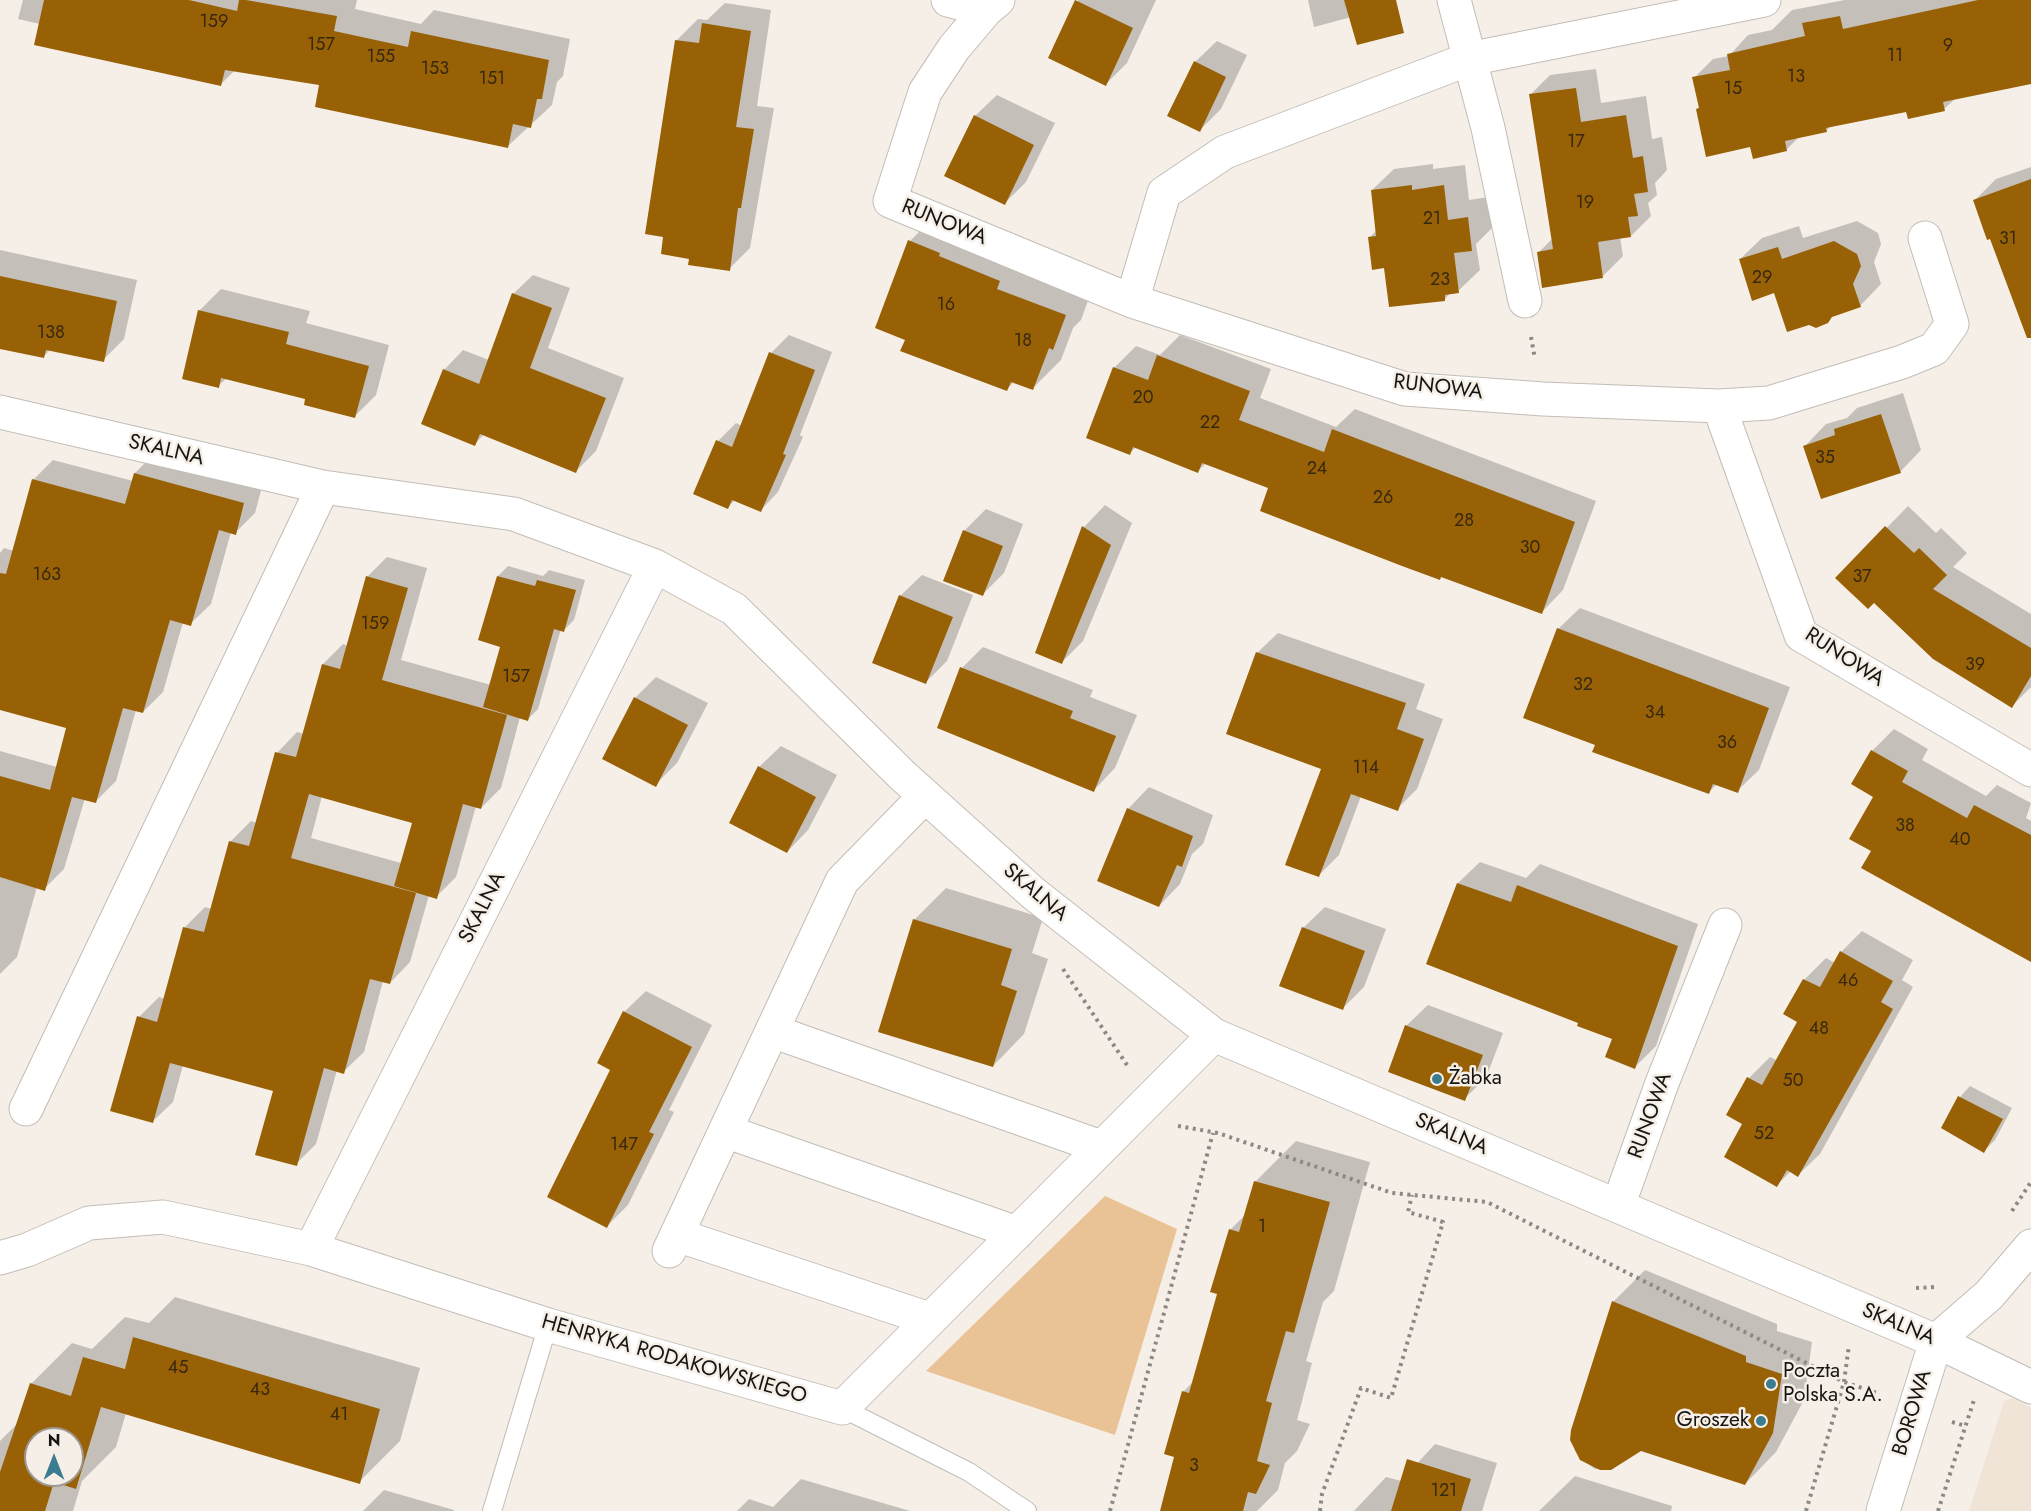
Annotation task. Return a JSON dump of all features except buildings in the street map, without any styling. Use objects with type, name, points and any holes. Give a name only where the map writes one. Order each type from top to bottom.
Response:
[{"type":"street","points":[[948,0],[992,5]]},
{"type":"street","points":[[1454,0],[1488,128],[1525,301]]},
{"type":"street","points":[[1132,301],[1164,193],[1224,152],[1469,59],[1764,0]]},
{"type":"street","name":"RUNOWA","points":[[992,5],[954,48],[925,92],[890,201],[1132,301],[1405,389],[1543,399],[1719,406],[1769,403],[1902,362],[1934,349],[1952,324],[1925,238]]},
{"type":"street","name":"RUNOWA","points":[[1719,406],[1801,634],[2031,770]]},
{"type":"street","name":"SKALNA","points":[[3,420],[323,488],[514,514],[655,566],[734,609],[914,786],[1033,893],[1214,1035],[1936,1341],[2031,1387]]},
{"type":"street","points":[[26,1109],[323,488]]},
{"type":"street","name":"SKALNA","points":[[310,1249],[655,566]]},
{"type":"street","points":[[914,786],[842,881],[673,1243],[929,1319]]},
{"type":"street","name":"RUNOWA","points":[[1618,1206],[1662,1083],[1725,925]]},
{"type":"street","points":[[772,1031],[1101,1147]]},
{"type":"street","points":[[842,1408],[1214,1035]]},
{"type":"street","points":[[725,1131],[1017,1233]]},
{"type":"street","name":"HENRYKA RODAKOWSKIEGO","points":[[0,1258],[27,1250],[89,1223],[163,1217],[310,1249],[548,1325],[842,1408]]},
{"type":"street","name":"BOROWA","points":[[1883,1511],[1936,1341],[1989,1295],[2031,1246]]},
{"type":"lane","points":[[492,1511],[548,1325]]},
{"type":"lane","points":[[842,1408],[969,1472],[1027,1511]]},
{"type":"path","points":[[1525,301],[1543,399]]},
{"type":"path","points":[[1060,964],[1132,1074]]},
{"type":"path","points":[[1175,1126],[1213,1133],[1392,1193],[1487,1202],[1844,1382],[1881,1394]]},
{"type":"path","points":[[1110,1511],[1213,1133]]},
{"type":"path","points":[[2009,1215],[2031,1182]]},
{"type":"path","points":[[1320,1511],[1322,1494],[1361,1388],[1391,1398],[1443,1222],[1408,1212],[1412,1195]]},
{"type":"path","points":[[1911,1288],[1946,1287]]},
{"type":"path","points":[[1806,1511],[1844,1382],[1850,1335]]},
{"type":"path","points":[[1938,1511],[1977,1391]]},
{"type":"shaded area","points":[[1105,1196],[1177,1229],[1115,1435],[926,1371]]},
{"type":"shaded area","points":[[2013,1398],[2031,1408],[2031,1511],[1969,1511],[2004,1401]]},
{"type":"place","name":"Żabka","points":[[1437,1079]]},
{"type":"place","name":"Poczta Polska S.A.","points":[[1771,1384]]},
{"type":"place","name":"Groszek","points":[[1761,1421]]}]
